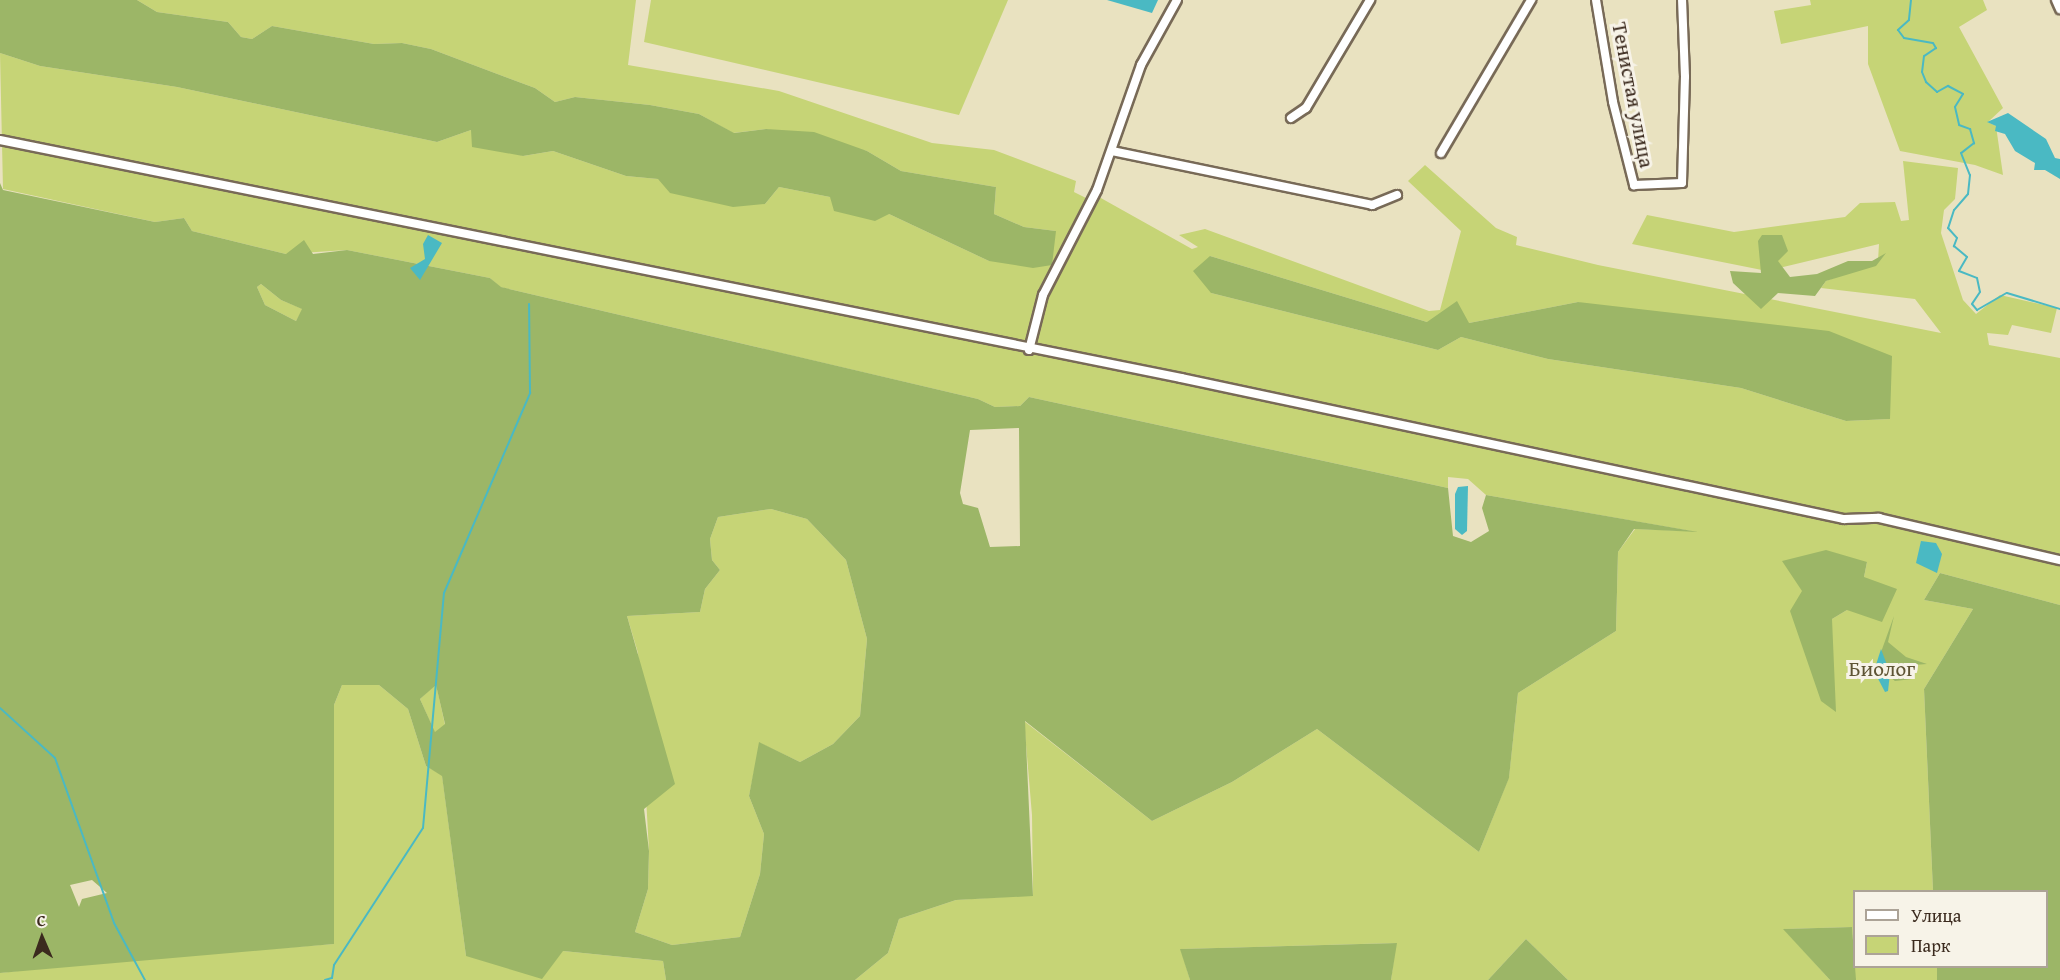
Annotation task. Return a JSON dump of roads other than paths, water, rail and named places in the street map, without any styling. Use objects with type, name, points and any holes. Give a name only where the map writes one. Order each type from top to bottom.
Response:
[{"type":"street","points":[[1029,350],[1043,295],[1097,190],[1141,65],[1177,0]]},
{"type":"street","points":[[1291,118],[1306,108],[1370,0]]},
{"type":"street","points":[[1441,153],[1531,0]]},
{"type":"street","name":"Тенистая улица","points":[[1596,0],[1629,179],[1634,185],[1682,183],[1685,77],[1682,0]]},
{"type":"street","points":[[2056,0],[2060,9]]},
{"type":"street","points":[[0,140],[1029,350],[1181,378],[1844,519],[1879,518],[2060,560]]},
{"type":"street","points":[[1112,151],[1372,205],[1397,195]]},
{"type":"water","points":[[1107,0],[1158,0],[1152,13]]},
{"type":"water","points":[[2008,113],[2046,139],[2055,158],[2060,159],[2060,179],[2045,170],[2034,170],[2035,163],[2015,151],[2005,134],[1995,131],[1996,126],[1987,122]]},
{"type":"water","points":[[428,235],[442,243],[420,280],[410,268],[425,259],[423,244]]},
{"type":"water","points":[[1468,486],[1467,531],[1462,535],[1455,529],[1455,494],[1458,487]]},
{"type":"water","points":[[1921,541],[1936,543],[1942,554],[1937,573],[1916,563]]},
{"type":"water","points":[[1881,649],[1890,673],[1888,691],[1885,692],[1874,671]]},
{"type":"waterway","points":[[1911,0],[1909,20],[1898,30],[1904,38],[1933,43],[1936,48],[1924,56],[1922,72],[1926,82],[1937,92],[1948,86],[1963,94],[1955,107],[1959,125],[1970,129],[1974,143],[1961,153],[1970,175],[1968,194],[1954,210],[1948,228],[1957,238],[1954,246],[1967,257],[1959,271],[1977,278],[1980,292],[1972,304],[1977,310],[2007,293],[2060,309]]},
{"type":"waterway","points":[[325,980],[332,978],[334,965],[423,828],[444,593],[530,393],[529,304]]},
{"type":"waterway","points":[[0,708],[55,758],[114,923],[145,980]]},
{"type":"park label","name":"Биолог","points":[[1882,669]]}]
